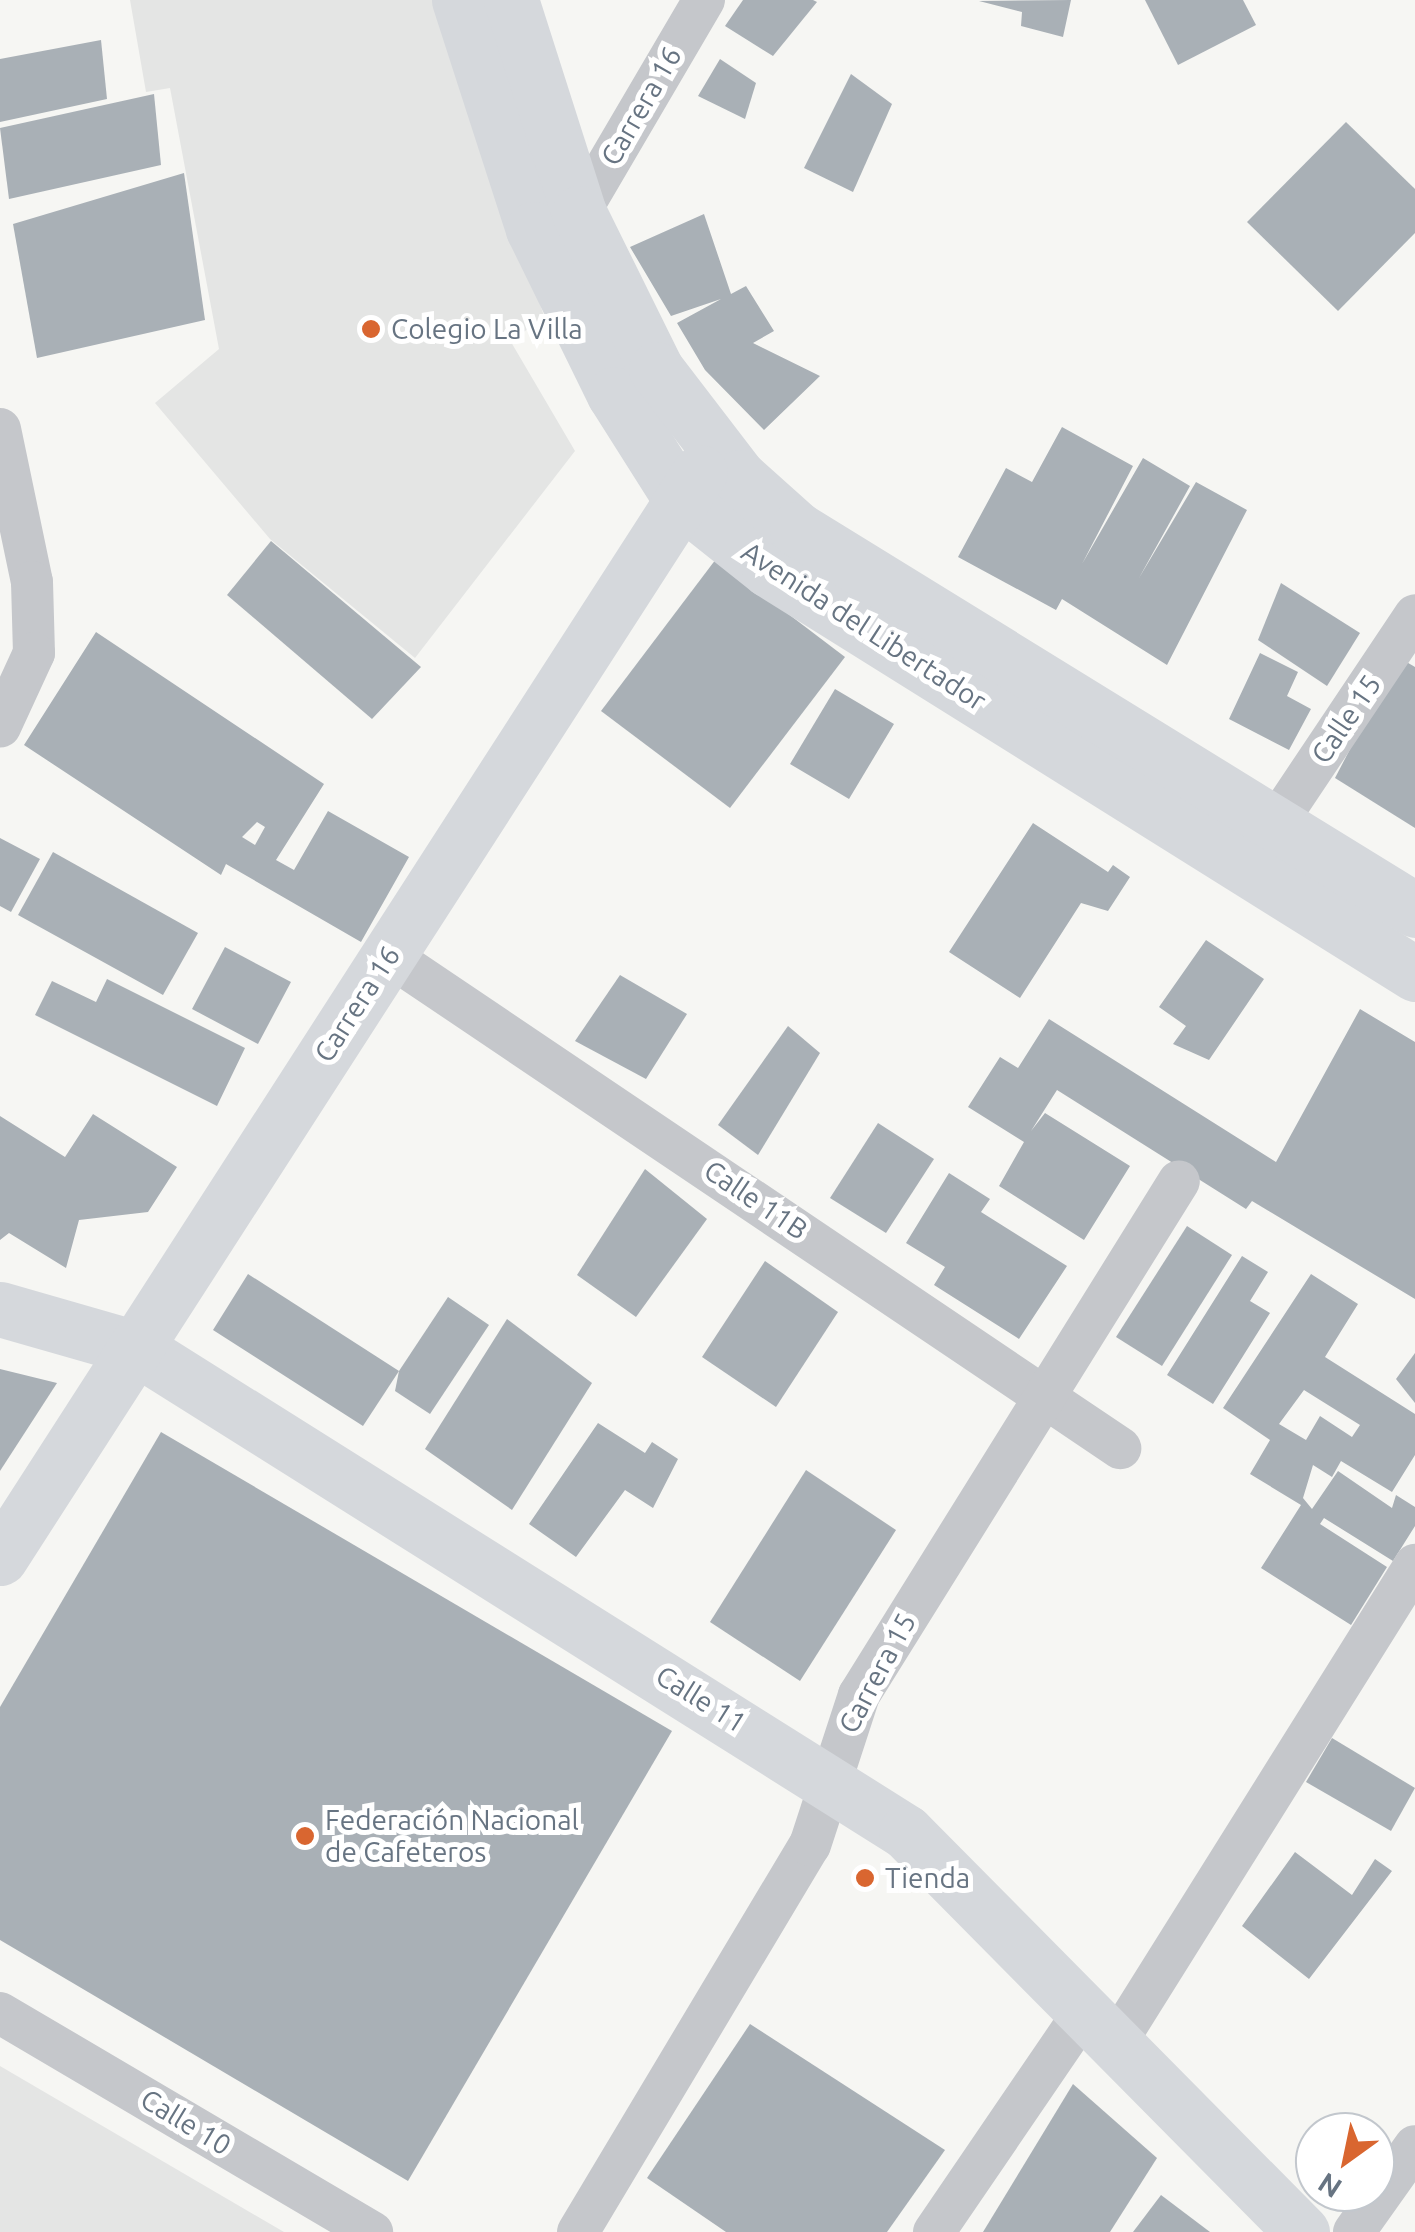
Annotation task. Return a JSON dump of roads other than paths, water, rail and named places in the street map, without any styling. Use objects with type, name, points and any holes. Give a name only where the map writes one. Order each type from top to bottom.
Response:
[{"type":"street","name":"Avenida del Libertador","points":[[459,0],[533,230],[614,394],[682,500],[769,570],[1415,974]]},
{"type":"street","name":"Avenida del Libertador","points":[[512,0],[580,213],[656,368],[714,450],[797,529],[1415,910]]},
{"type":"street","name":"Carrera 16","points":[[580,213],[704,0]]},
{"type":"street","points":[[0,428],[16,572],[34,653],[0,728]]},
{"type":"street","name":"Carrera 16","points":[[0,1558],[714,450]]},
{"type":"street","name":"Calle 15","points":[[1276,823],[1415,615]]},
{"type":"street","name":"Calle 11B","points":[[388,955],[1044,1392],[1120,1448]]},
{"type":"street","name":"Carrera 15","points":[[578,2232],[810,1845],[834,1781],[858,1696],[1179,1181]]},
{"type":"street","name":"Calle 11","points":[[0,1309],[136,1348],[834,1781],[906,1832],[1101,2025],[1298,2231]]},
{"type":"street","points":[[934,2232],[1101,2025],[1415,1565]]},
{"type":"street","name":"Calle 10","points":[[0,2013],[372,2232]]},
{"type":"street","points":[[1354,2232],[1415,2146]]},
{"type":"place","name":"Colegio La Villa","points":[[371,329]]},
{"type":"place","name":"Federación Nacional de Cafeteros","points":[[305,1836]]},
{"type":"place","name":"Tienda","points":[[865,1878]]}]
